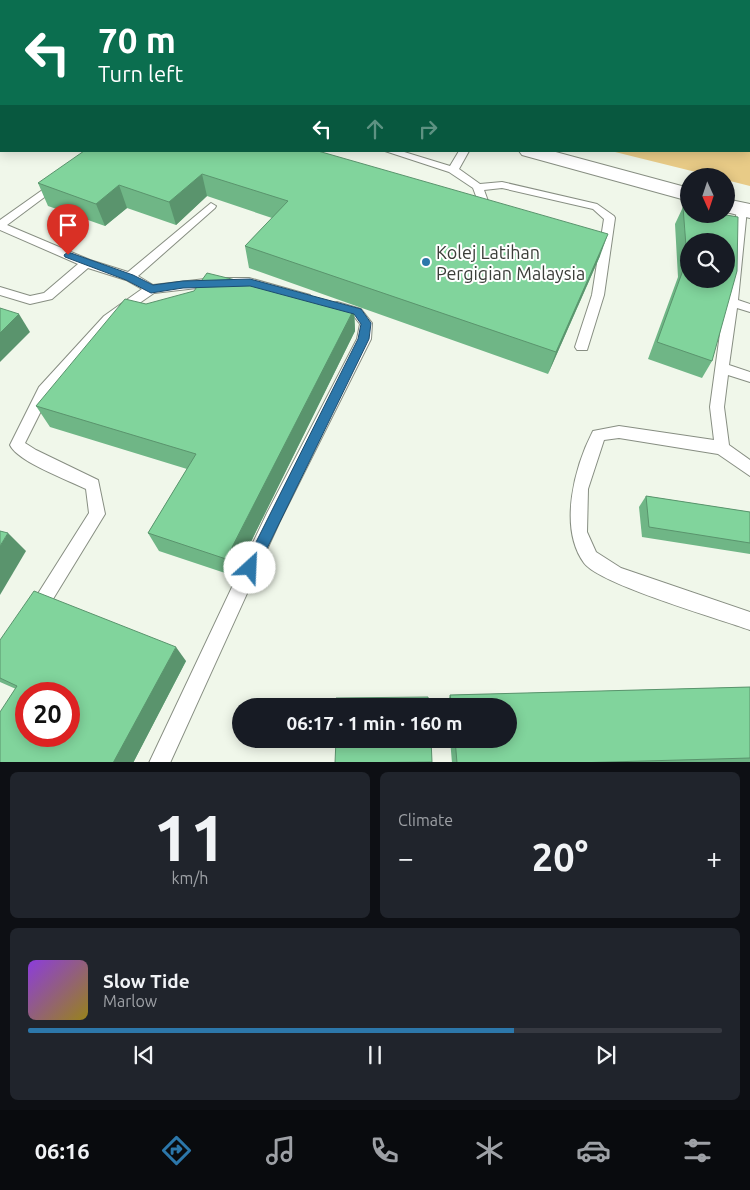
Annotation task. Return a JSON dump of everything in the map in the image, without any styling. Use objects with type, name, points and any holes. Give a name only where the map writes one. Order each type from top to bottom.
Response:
[{"type":"street","points":[[533,152],[680,193]]},
{"type":"lane","points":[[393,152],[453,170],[478,187],[484,202],[505,219]]},
{"type":"lane","points":[[453,170],[463,152]]},
{"type":"lane","points":[[0,225],[69,174]]},
{"type":"lane","points":[[478,187],[502,184],[597,207],[610,218],[599,245],[598,295],[582,347]]},
{"type":"lane","points":[[130,277],[189,228],[211,206]]},
{"type":"lane","points":[[722,448],[716,407],[732,302],[739,208]]},
{"type":"lane","points":[[0,225],[86,262],[130,277],[151,289],[183,284],[250,282],[357,312],[366,323],[364,339],[273,518],[159,762]]},
{"type":"lane","points":[[0,291],[30,300],[48,296],[86,262]]},
{"type":"lane","points":[[183,284],[184,299]]},
{"type":"lane","points":[[31,620],[97,514],[93,484],[31,456],[17,445],[44,391],[108,319],[135,308],[151,289]]},
{"type":"lane","points":[[732,302],[750,308]]},
{"type":"lane","points":[[722,368],[750,377]]},
{"type":"lane","points":[[750,469],[722,448],[627,433],[598,435],[580,489],[579,532],[590,558],[616,575],[750,621]]},
{"type":"shaded area","points":[[615,152],[750,152],[750,186],[735,182],[735,168],[680,168]]},
{"type":"building","name":"Kolej Latihan Pergigian Malaysia","points":[[83,152],[321,152],[608,234],[556,352],[245,246],[288,201],[202,174],[169,202],[119,185],[96,204],[38,183]]},
{"type":"building","points":[[735,216],[738,217],[737,271],[735,278],[735,233],[685,233],[684,223],[735,223]]},
{"type":"building","points":[[207,273],[354,309],[226,559],[148,533],[196,454],[36,406],[125,299],[146,304],[194,291]]},
{"type":"building","points":[[680,278],[680,288],[732,288],[712,361],[657,342]]},
{"type":"building","points":[[0,308],[19,314],[0,333]]},
{"type":"building","points":[[646,496],[750,512],[750,543],[649,527]]},
{"type":"building","points":[[0,531],[8,533],[0,546]]},
{"type":"building","points":[[34,591],[176,647],[114,762],[0,762],[0,712],[15,689],[15,747],[80,747],[80,682],[15,682],[15,685],[0,678],[0,640]]},
{"type":"building","points":[[750,687],[750,758],[609,762],[457,762],[456,748],[517,748],[517,698],[451,698],[450,695]]},
{"type":"building","points":[[428,697],[428,698],[336,698]]},
{"type":"building","points":[[336,748],[431,748],[432,762],[335,762]]},
{"type":"place","name":"Kolej Latihan Pergigian Malaysia","points":[[426,262]]},
{"type":"route","points":[[68,255],[130,277],[151,289],[183,284],[250,282],[357,312],[366,323],[364,339],[273,518],[250,568]]}]
